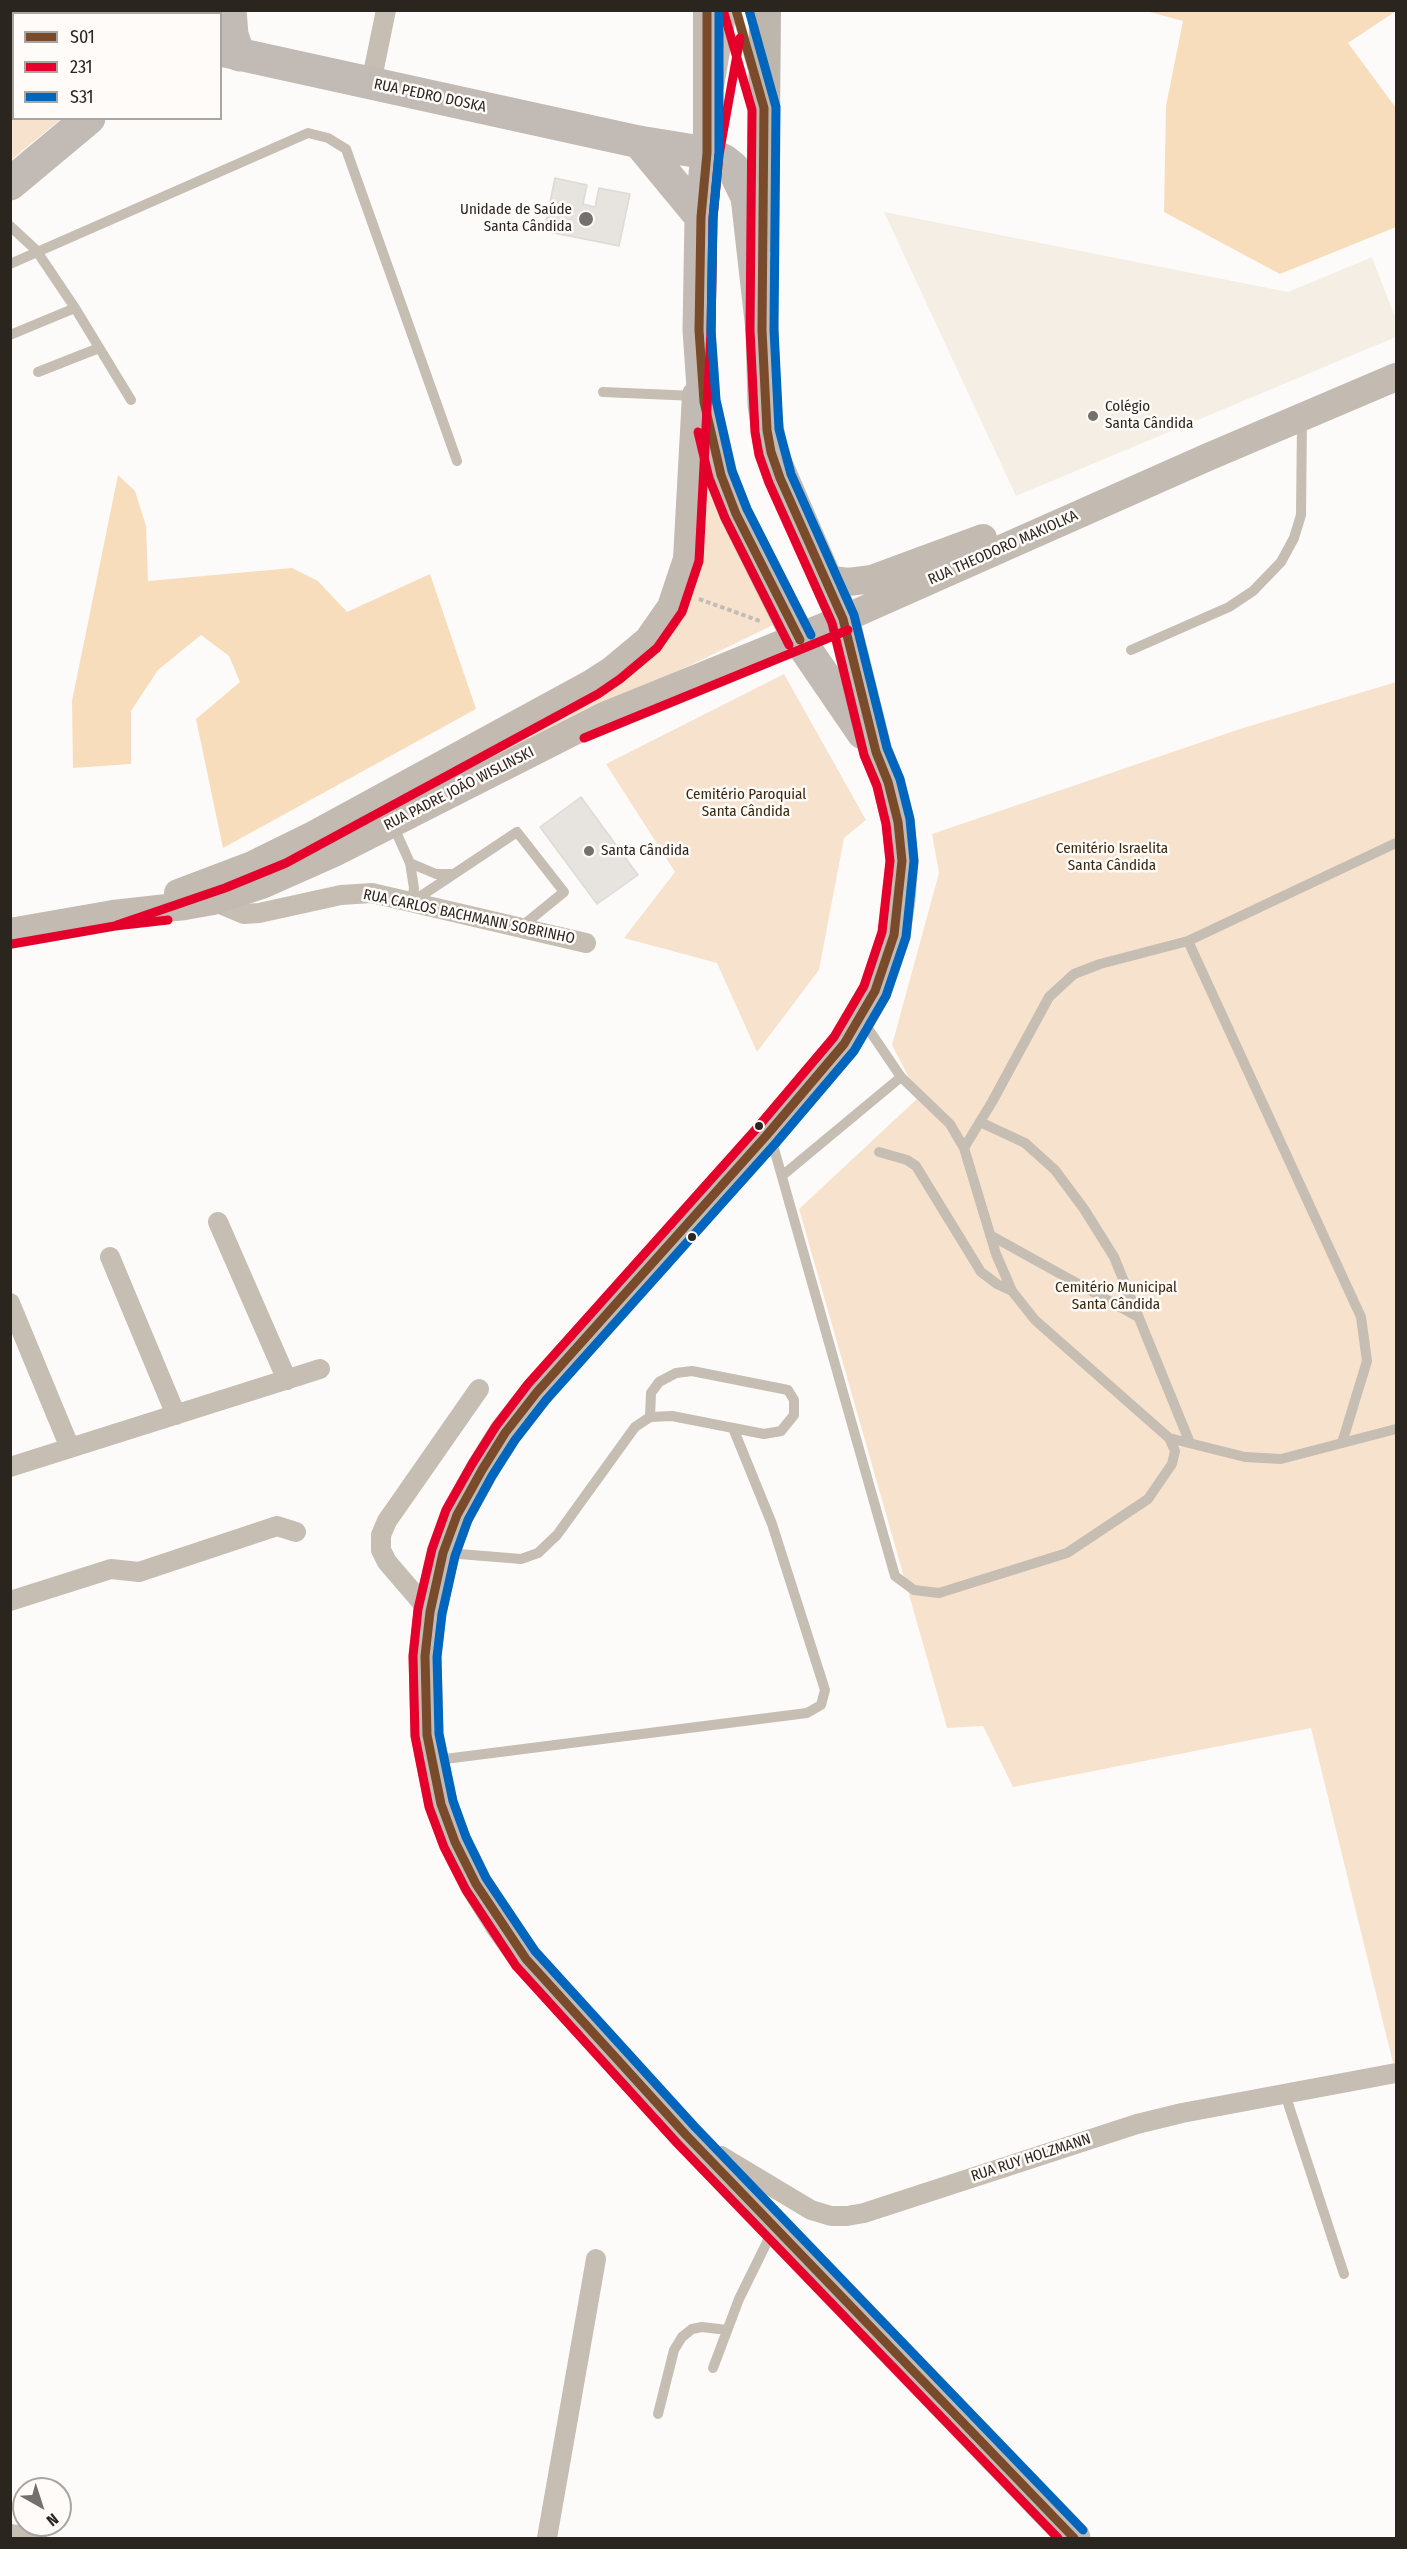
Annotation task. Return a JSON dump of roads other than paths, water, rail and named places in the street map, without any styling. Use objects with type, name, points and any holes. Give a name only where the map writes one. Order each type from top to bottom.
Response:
[{"type":"highway","points":[[227,54],[232,35],[230,10]]},
{"type":"highway","name":"RUA PEDRO DOSKA","points":[[227,54],[639,142],[707,153]]},
{"type":"highway","points":[[10,184],[87,120]]},
{"type":"highway","points":[[639,142],[702,207]]},
{"type":"highway","points":[[876,752],[798,638],[736,514],[721,475],[704,402],[699,330],[702,207],[707,153],[723,160],[736,173],[747,197],[762,330],[764,405],[771,452],[843,619],[876,752],[888,782],[898,822],[902,861],[894,934],[882,972],[861,1018],[832,1060],[572,1351],[518,1416],[482,1470],[457,1515],[443,1553],[430,1612],[425,1656],[425,1703],[430,1761],[441,1804],[476,1884],[501,1924],[558,1995],[686,2135],[1074,2538]]},
{"type":"highway","points":[[702,207],[707,180],[717,169],[730,168],[736,173]]},
{"type":"main road","points":[[707,10],[707,153]]},
{"type":"main road","points":[[762,330],[765,10]]},
{"type":"main road","name":"RUA PADRE JOÃO WISLINSKI","points":[[113,914],[221,878],[280,852],[592,683],[632,655],[661,624],[684,575],[689,540],[699,330]]},
{"type":"main road","name":"RUA THEODORO MAKIOLKA","points":[[798,638],[1208,457],[1396,377]]},
{"type":"main road","name":"RUA THEODORO MAKIOLKA","points":[[825,579],[848,582],[872,579],[1208,457]]},
{"type":"main road","name":"RUA PADRE JOÃO WISLINSKI","points":[[10,932],[113,914],[213,901],[238,894],[294,872],[587,724],[798,638]]},
{"type":"main road","points":[[392,823],[397,806],[410,791],[447,770],[489,738]]},
{"type":"street","points":[[371,83],[386,10]]},
{"type":"street","name":"RUA CARLOS BACHMANN SOBRINHO","points":[[213,901],[244,914],[357,893],[372,893],[586,943]]},
{"type":"street","points":[[219,1222],[287,1380]]},
{"type":"street","points":[[110,1257],[176,1415]]},
{"type":"street","points":[[10,1304],[70,1448]]},
{"type":"street","points":[[10,1467],[320,1369]]},
{"type":"street","points":[[430,1612],[387,1562],[381,1550],[381,1535],[387,1521],[479,1389]]},
{"type":"street","points":[[10,1601],[111,1569],[139,1572],[278,1526],[296,1532]]},
{"type":"street","name":"RUA RUY HOLZMANN","points":[[686,2135],[811,2210],[831,2216],[847,2216],[864,2213],[1137,2124],[1396,2073]]},
{"type":"street","points":[[548,2538],[596,2259]]},
{"type":"street","points":[[10,2534],[38,2538]]},
{"type":"lane","points":[[707,153],[734,10]]},
{"type":"lane","points":[[734,10],[764,108]]},
{"type":"lane","points":[[10,264],[36,250],[308,133],[328,138],[346,149],[457,461]]},
{"type":"lane","points":[[10,226],[36,250],[75,308],[131,400]]},
{"type":"lane","points":[[10,335],[75,308]]},
{"type":"lane","points":[[38,372],[99,348]]},
{"type":"lane","points":[[603,392],[696,396]]},
{"type":"lane","points":[[1131,650],[1229,607],[1253,591],[1281,562],[1294,538],[1301,515],[1302,417]]},
{"type":"lane","points":[[392,823],[410,863],[414,888],[412,902]]},
{"type":"lane","points":[[412,902],[517,832],[564,892],[521,927]]},
{"type":"lane","points":[[964,1148],[1049,997],[1074,974],[1100,964],[1188,941],[1396,843]]},
{"type":"lane","points":[[410,863],[436,874],[454,874]]},
{"type":"lane","points":[[1188,941],[1361,1317],[1367,1361],[1342,1443]]},
{"type":"lane","points":[[769,1132],[895,1576],[914,1590],[939,1593],[1067,1553],[1148,1499],[1172,1464],[1175,1451],[1169,1438],[1035,1320],[1012,1291],[990,1235],[964,1148],[950,1124],[901,1077],[861,1018]]},
{"type":"lane","points":[[783,1175],[901,1077]]},
{"type":"lane","points":[[980,1122],[1025,1143],[1055,1170],[1084,1209],[1114,1257],[1190,1443]]},
{"type":"lane","points":[[879,1152],[907,1160],[916,1166],[981,1272],[997,1284],[1012,1291]]},
{"type":"lane","points":[[990,1235],[1138,1317]]},
{"type":"lane","points":[[443,1553],[521,1559],[538,1553],[557,1535],[635,1427],[650,1418],[672,1416],[764,1434],[781,1431],[794,1415],[794,1400],[788,1390],[692,1371],[676,1373],[659,1382],[651,1393],[650,1418]]},
{"type":"lane","points":[[430,1761],[807,1713],[821,1705],[825,1690],[779,1546],[733,1428]]},
{"type":"lane","points":[[1169,1438],[1245,1457],[1281,1459],[1396,1429]]},
{"type":"lane","points":[[1285,2094],[1344,2274]]},
{"type":"lane","points":[[713,2368],[739,2299],[774,2227]]},
{"type":"lane","points":[[658,2414],[674,2350],[682,2337],[692,2329],[702,2326],[727,2330]]},
{"type":"place","name":"Unidade de Saúde Santa Cândida","points":[[586,219]]},
{"type":"place","name":"Colégio Santa Cândida","points":[[1093,416]]},
{"type":"place","name":"Santa Cândida","points":[[589,851]]},
{"type":"park label","name":"Cemitério Paroquial Santa Cândida","points":[[746,804]]},
{"type":"park label","name":"Cemitério Israelita Santa Cândida","points":[[1112,858]]},
{"type":"park label","name":"Cemitério Municipal Santa Cândida","points":[[1116,1296]]}]
